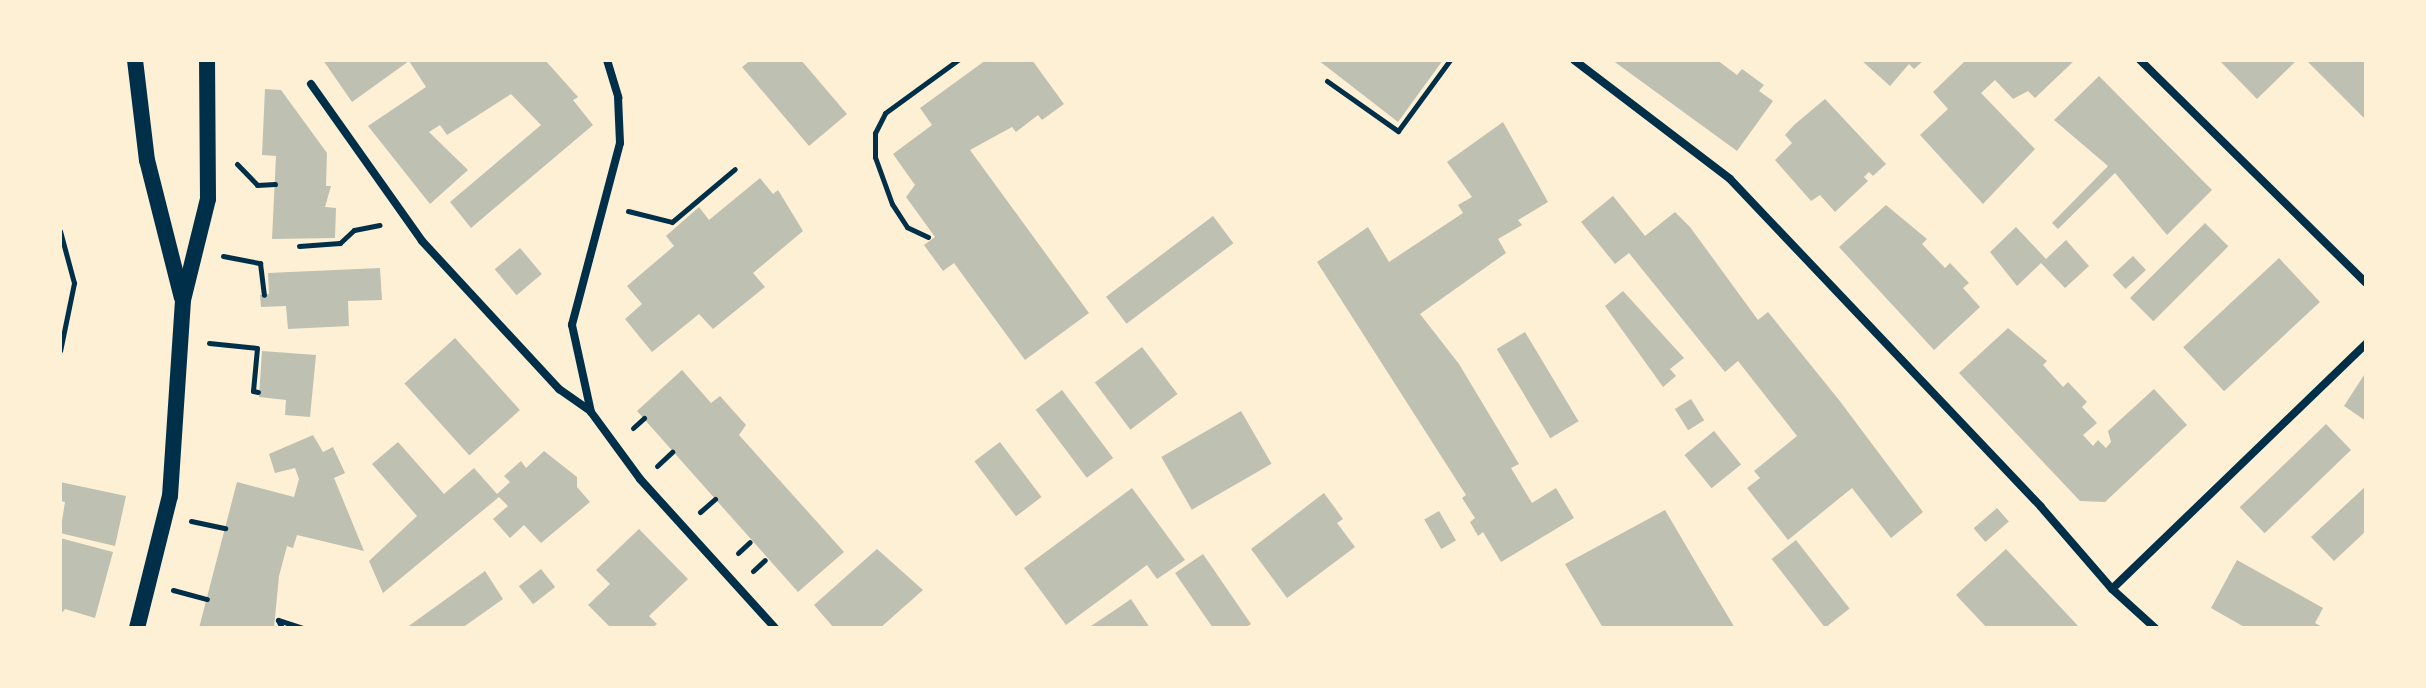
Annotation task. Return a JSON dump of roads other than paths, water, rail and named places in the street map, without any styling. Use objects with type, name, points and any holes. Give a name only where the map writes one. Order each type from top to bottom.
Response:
[{"type":"main road","points":[[135,60],[147,160],[183,300]]},
{"type":"main road","points":[[137,628],[170,496],[183,300],[208,199],[207,60]]},
{"type":"street","points":[[591,412],[572,325],[620,143],[618,97],[607,60]]},
{"type":"street","points":[[1574,60],[1730,179],[2023,487],[2112,589],[2155,628]]},
{"type":"street","points":[[2140,60],[2366,283]]},
{"type":"street","points":[[311,84],[405,220],[559,389],[591,412],[640,479],[775,628]]},
{"type":"street","points":[[2112,589],[2366,344]]}]
